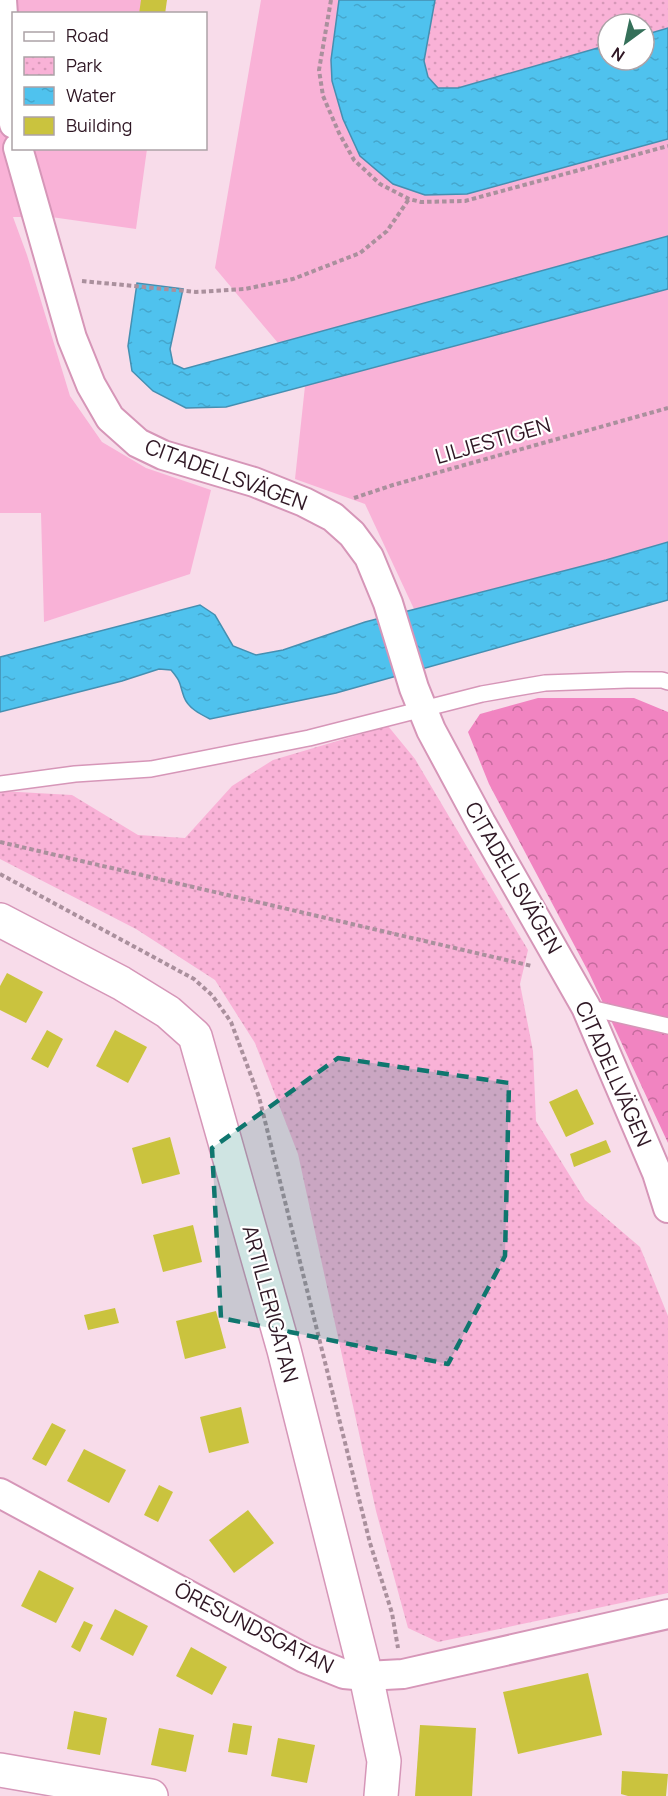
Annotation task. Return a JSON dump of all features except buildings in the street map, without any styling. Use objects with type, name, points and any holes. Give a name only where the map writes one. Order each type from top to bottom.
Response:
[{"type":"street","points":[[2,0],[12,108]]},
{"type":"street","name":"CITADELLSVÄGEN","points":[[19,150],[54,282],[72,338],[91,385],[110,418],[138,443],[163,455],[254,482],[304,502],[333,517],[352,534],[369,556],[388,603],[418,699],[481,824],[568,975]]},
{"type":"street","name":"ARTILLERIGATAN","points":[[0,920],[121,982],[168,1012],[195,1036],[284,1350],[366,1676],[384,1761],[381,1796]]},
{"type":"street","name":"CITADELLVÄGEN","points":[[568,975],[586,1008],[657,1173],[668,1208]]},
{"type":"street","name":"ÖRESUNDSGATAN","points":[[0,1493],[304,1658],[344,1674],[366,1676],[403,1674],[668,1614]]},
{"type":"street","points":[[0,1770],[151,1796]]},
{"type":"lane","points":[[0,784],[75,774],[151,769],[309,738],[418,699],[482,694],[545,682],[662,680],[668,682]]},
{"type":"lane","points":[[586,1008],[668,1026]]},
{"type":"path","points":[[331,0],[320,70],[323,96],[354,160],[380,184],[409,199],[421,202],[465,201],[668,146]]},
{"type":"path","points":[[54,282],[76,281],[196,292],[245,289],[293,279],[360,253],[387,231],[409,199]]},
{"type":"path","name":"LILJESTIGEN","points":[[333,517],[355,498],[393,485],[668,408]]},
{"type":"path","points":[[0,842],[568,975]]},
{"type":"highlighted area","points":[[338,1058],[509,1083],[505,1256],[448,1364],[221,1318],[212,1148]]},
{"type":"green space","points":[[0,0],[166,0],[165,12],[12,12],[12,150],[147,150],[136,229],[51,217],[13,217],[27,255],[70,396],[102,442],[146,468],[211,490],[190,574],[44,622],[41,513],[0,513]]},
{"type":"green space","points":[[261,0],[339,0],[331,60],[467,194],[668,139],[668,240],[278,343],[215,268]]},
{"type":"green space","points":[[435,0],[668,0],[668,28],[656,32],[656,12],[596,12],[596,48],[458,88],[438,88],[428,77],[424,61]]},
{"type":"green space","points":[[668,289],[668,542],[414,609],[365,504],[295,479],[305,386]]},
{"type":"green space","points":[[538,698],[634,698],[668,712],[668,1143],[589,973],[489,784],[468,732],[480,714]]},
{"type":"green space","points":[[388,726],[415,759],[528,950],[520,984],[533,1051],[536,1121],[585,1200],[640,1247],[668,1316],[668,1593],[438,1642],[408,1628],[376,1511],[298,1154],[255,1043],[215,980],[136,929],[0,859],[0,791],[72,795],[138,835],[185,838],[232,786],[273,760]]},
{"type":"water","points":[[339,0],[435,0],[424,61],[428,77],[438,88],[458,88],[596,48],[596,72],[656,72],[656,32],[668,28],[668,139],[467,194],[425,195],[393,184],[360,156],[343,119],[332,81],[331,60]]},
{"type":"water","points":[[668,236],[668,289],[226,407],[186,408],[153,391],[132,371],[128,346],[137,283],[183,289],[170,349],[173,364],[184,369]]},
{"type":"water","points":[[668,542],[668,600],[336,693],[210,719],[198,713],[188,704],[179,681],[171,670],[159,669],[122,681],[0,712],[0,657],[200,605],[215,615],[233,646],[256,655],[283,650],[365,622]]}]
